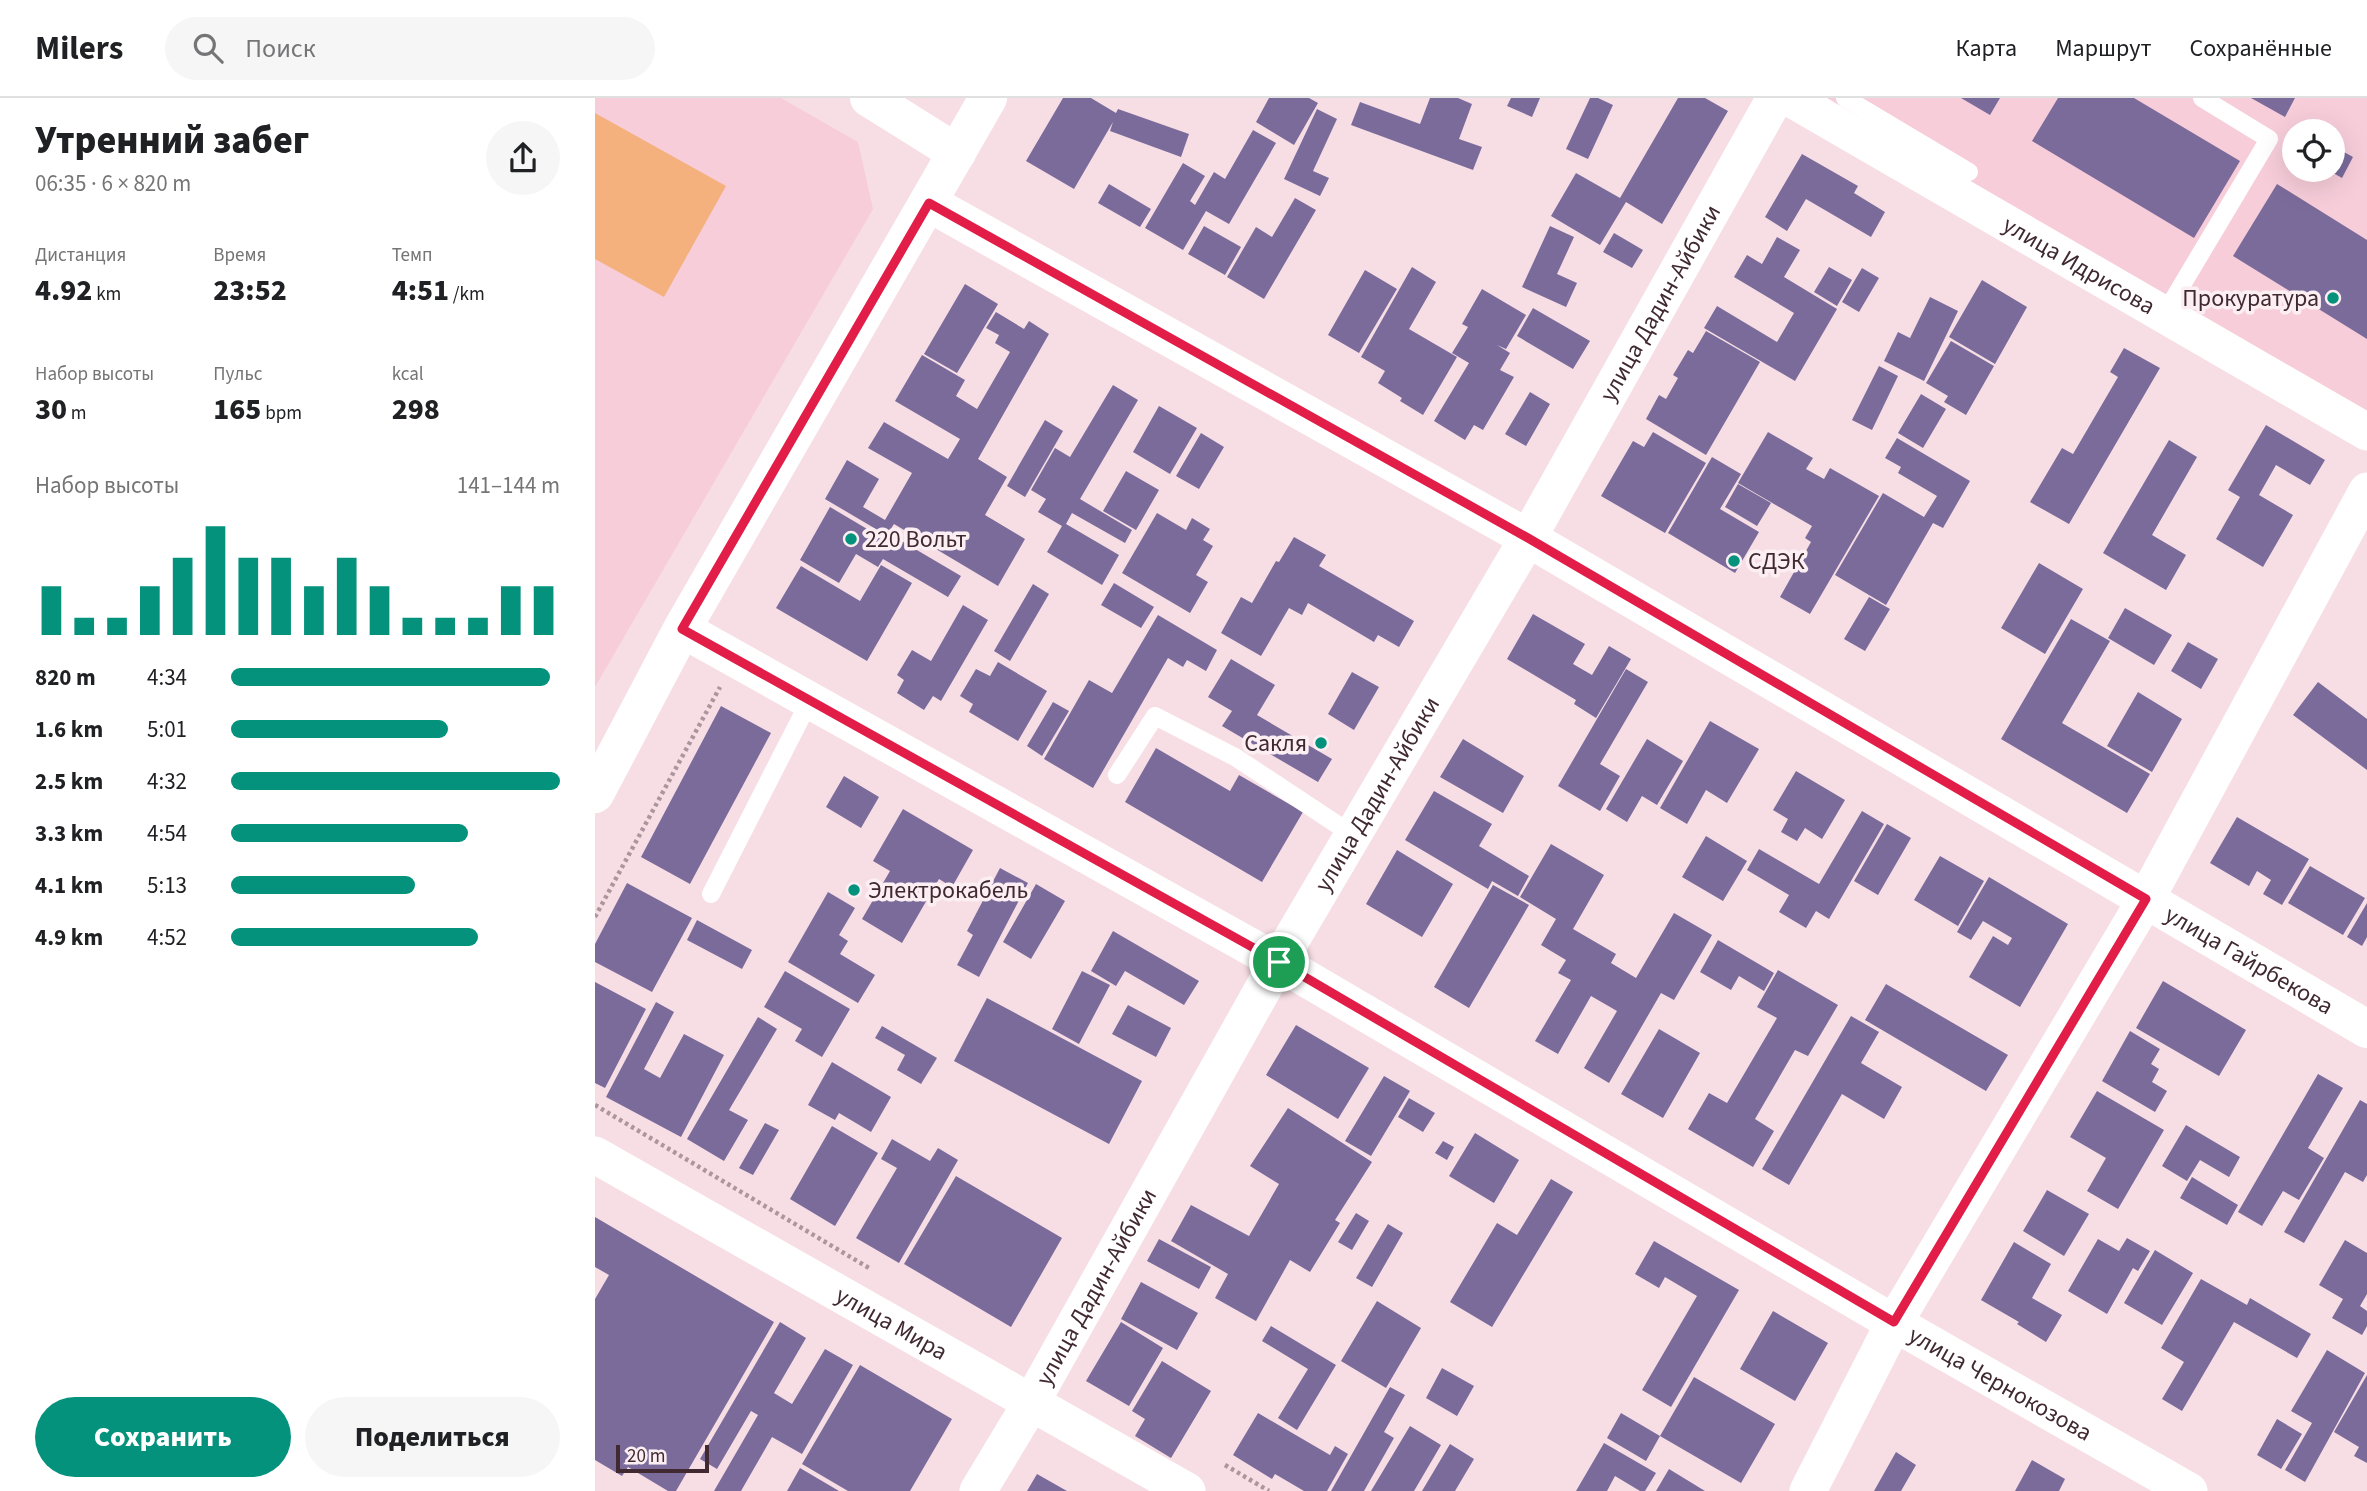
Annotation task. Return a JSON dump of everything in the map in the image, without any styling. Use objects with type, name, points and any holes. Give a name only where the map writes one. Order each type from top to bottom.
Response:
[{"type":"main road","points":[[869,98],[957,153]]},
{"type":"main road","points":[[595,794],[682,629],[988,98]]},
{"type":"main road","name":"улица Гайрбекова","points":[[929,203],[1528,538],[2367,1029]]},
{"type":"street","name":"улица Дадин-Айбики","points":[[978,1491],[1031,1403],[1279,962],[1528,538],[1775,98]]},
{"type":"street","name":"улица Идрисова","points":[[1790,98],[2367,432]]},
{"type":"street","points":[[1808,1491],[1894,1322],[2146,899],[2367,491]]},
{"type":"street","name":"улица Чернокозова","points":[[682,629],[1279,962],[1894,1322],[2189,1491]]},
{"type":"street","name":"улица Мира","points":[[595,1155],[1187,1491]]},
{"type":"lane","points":[[1845,98],[1969,172]]},
{"type":"lane","points":[[2164,315],[2269,139],[2203,98]]},
{"type":"lane","points":[[711,894],[810,700]]},
{"type":"lane","points":[[1117,775],[1155,716],[1235,757],[1353,835]]},
{"type":"path","points":[[595,917],[736,659]]},
{"type":"path","points":[[595,1105],[880,1275]]},
{"type":"path","points":[[1225,1465],[1269,1491]]},
{"type":"shaded area","points":[[595,98],[781,98],[858,142],[873,209],[595,687]]},
{"type":"shaded area","points":[[1780,98],[2367,98],[2367,430]]},
{"type":"shaded area","points":[[595,113],[726,186],[664,297],[595,259]]},
{"type":"building","points":[[1063,98],[1091,98],[1116,113],[1118,109],[1189,134],[1181,157],[1110,131],[1113,122],[1074,189],[1026,161]]},
{"type":"building","points":[[1269,98],[1309,98],[1318,103],[1294,145],[1256,122]]},
{"type":"building","points":[[1430,98],[1458,98],[1472,104],[1459,139],[1482,147],[1473,170],[1351,125],[1360,102],[1420,124]]},
{"type":"building","points":[[1511,98],[1540,98],[1532,117],[1507,106]]},
{"type":"building","points":[[1590,98],[1598,98],[1613,105],[1588,159],[1566,149]]},
{"type":"building","points":[[1678,98],[1705,98],[1728,111],[1662,224],[1626,202],[1600,245],[1551,216],[1576,173],[1620,198]]},
{"type":"building","points":[[1961,98],[2000,98],[1990,115]]},
{"type":"building","points":[[2058,98],[2134,98],[2240,161],[2194,238],[2032,141]]},
{"type":"building","points":[[2251,98],[2295,98],[2285,117]]},
{"type":"building","points":[[1317,109],[1337,119],[1313,171],[1329,178],[1320,196],[1284,179]]},
{"type":"building","points":[[1253,130],[1276,143],[1229,224],[1206,211],[1183,250],[1145,228],[1183,163],[1205,176],[1190,201],[1195,205],[1214,172],[1225,179]]},
{"type":"building","points":[[2345,153],[2353,157],[2345,172]]},
{"type":"building","points":[[1802,154],[1858,186],[1854,193],[1885,212],[1871,237],[1806,199],[1787,231],[1765,217]]},
{"type":"building","points":[[1109,184],[1151,209],[1140,227],[1098,203]]},
{"type":"building","name":"Прокуратура","points":[[2277,184],[2367,240],[2367,339],[2233,256]]},
{"type":"building","points":[[1295,198],[1316,210],[1264,299],[1227,277],[1256,227],[1272,237]]},
{"type":"building","points":[[1204,226],[1241,247],[1225,275],[1188,254]]},
{"type":"building","points":[[1550,226],[1574,237],[1557,274],[1577,283],[1566,307],[1522,287]]},
{"type":"building","points":[[1614,233],[1643,250],[1632,268],[1603,252]]},
{"type":"building","points":[[1777,237],[1800,250],[1784,277],[1837,309],[1795,381],[1704,328],[1717,306],[1777,342],[1794,313],[1734,277],[1747,255],[1762,264]]},
{"type":"building","points":[[1412,267],[1436,282],[1409,329],[1457,357],[1423,415],[1378,383],[1385,371],[1361,357]]},
{"type":"building","points":[[1829,267],[1852,280],[1837,306],[1814,292]]},
{"type":"building","points":[[1862,268],[1879,278],[1859,312],[1842,302]]},
{"type":"building","points":[[1365,270],[1397,289],[1359,353],[1328,335]]},
{"type":"building","points":[[1982,280],[2027,307],[1995,364],[1949,337]]},
{"type":"building","points":[[965,284],[998,304],[957,373],[924,354]]},
{"type":"building","points":[[1482,289],[1526,315],[1506,349],[1497,345],[1510,353],[1500,370],[1514,377],[1483,430],[1474,425],[1465,440],[1434,421],[1469,363],[1452,353],[1468,327],[1462,324]]},
{"type":"building","points":[[1930,297],[1958,311],[1924,381],[1884,361],[1898,332],[1910,338]]},
{"type":"building","points":[[1533,308],[1590,341],[1573,369],[1517,336]]},
{"type":"building","points":[[996,312],[1024,329],[1029,321],[1049,334],[978,459],[1007,477],[985,515],[1025,539],[998,586],[894,524],[888,533],[961,576],[948,597],[883,559],[878,567],[856,554],[839,583],[800,560],[830,507],[884,539],[886,535],[825,499],[847,460],[879,479],[863,507],[885,520],[912,473],[868,448],[884,422],[948,459],[960,439],[895,401],[922,355],[965,380],[956,396],[977,409],[1010,352],[995,343],[999,335],[986,328]]},
{"type":"building","points":[[1706,331],[1760,362],[1706,455],[1646,419],[1659,395],[1666,399],[1678,378],[1673,375],[1688,350],[1693,353]]},
{"type":"building","points":[[1951,341],[1994,366],[1966,415],[1944,402],[1948,396],[1926,383]]},
{"type":"building","points":[[2124,348],[2160,368],[2069,524],[2030,502],[2062,448],[2073,454],[2118,377],[2110,372]]},
{"type":"building","points":[[1879,366],[1898,376],[1872,430],[1852,420]]},
{"type":"building","points":[[1113,385],[1138,400],[1080,499],[1132,530],[1125,543],[1072,513],[1066,524],[1119,555],[1102,585],[1047,552],[1062,526],[1038,512],[1046,499],[1031,490],[1055,448],[1070,457]]},
{"type":"building","points":[[1530,392],[1550,404],[1526,446],[1505,434]]},
{"type":"building","points":[[1921,394],[1946,409],[1923,448],[1898,433]]},
{"type":"building","points":[[1159,406],[1197,428],[1170,474],[1133,452]]},
{"type":"building","points":[[1045,420],[1063,431],[1025,497],[1007,486]]},
{"type":"building","points":[[2266,425],[2325,460],[2310,485],[2276,465],[2259,495],[2293,515],[2263,567],[2216,539],[2240,497],[2228,490]]},
{"type":"building","points":[[1653,432],[1706,463],[1665,533],[1601,496],[1633,441],[1644,447]]},
{"type":"building","points":[[1768,432],[1813,458],[1806,469],[1824,479],[1830,468],[1879,496],[1810,614],[1780,597],[1811,542],[1805,538],[1812,526],[1738,483]]},
{"type":"building","points":[[1201,433],[1224,447],[1199,489],[1176,476]]},
{"type":"building","points":[[1897,438],[1970,481],[1943,528],[1933,523],[1886,605],[1835,575],[1883,493],[1924,517],[1937,496],[1898,473],[1901,467],[1885,458]]},
{"type":"building","points":[[2169,440],[2197,457],[2152,535],[2186,555],[2166,590],[2103,553]]},
{"type":"building","points":[[1712,457],[1741,474],[1720,509],[1759,532],[1735,573],[1668,533]]},
{"type":"building","points":[[1126,471],[1159,490],[1136,530],[1103,511]]},
{"type":"building","points":[[1738,484],[1771,503],[1757,526],[1725,507]]},
{"type":"building","points":[[1157,513],[1186,530],[1192,518],[1210,529],[1203,540],[1213,546],[1196,575],[1208,582],[1190,613],[1122,573]]},
{"type":"building","points":[[1294,537],[1326,555],[1319,566],[1414,621],[1399,647],[1378,635],[1374,642],[1308,603],[1302,615],[1289,608],[1261,656],[1221,633],[1241,597],[1252,603],[1276,561],[1279,562]]},
{"type":"building","points":[[2039,563],[2083,589],[2045,654],[2001,628]]},
{"type":"building","points":[[881,565],[912,583],[867,661],[776,608],[801,566],[860,601]]},
{"type":"building","points":[[1114,583],[1154,607],[1141,628],[1101,605]]},
{"type":"building","points":[[1033,584],[1049,594],[1010,661],[994,651]]},
{"type":"building","points":[[1869,597],[1890,609],[1865,651],[1844,639]]},
{"type":"building","points":[[963,605],[988,620],[941,701],[933,696],[924,710],[897,693],[904,680],[897,675],[912,650],[931,661]]},
{"type":"building","points":[[2125,608],[2172,635],[2154,665],[2108,638]]},
{"type":"building","points":[[1533,614],[1585,644],[1573,664],[1592,675],[1609,646],[1631,659],[1596,718],[1574,704],[1576,700],[1507,659]]},
{"type":"building","points":[[1158,615],[1217,650],[1206,671],[1187,660],[1183,667],[1168,658],[1093,788],[1044,759],[1089,680],[1112,693]]},
{"type":"building","points":[[2071,619],[2110,641],[2062,723],[2150,774],[2127,813],[2001,739]]},
{"type":"building","points":[[2188,642],[2218,659],[2201,689],[2171,671]]},
{"type":"building","points":[[1231,659],[1275,685],[1257,715],[1332,759],[1318,782],[1222,726],[1232,711],[1208,697]]},
{"type":"building","points":[[998,662],[1047,691],[1018,741],[969,712],[973,704],[960,696],[976,669],[990,676]]},
{"type":"building","points":[[1626,669],[1648,682],[1600,764],[1620,776],[1600,811],[1558,786]]},
{"type":"building","points":[[1352,672],[1379,687],[1354,730],[1328,714]]},
{"type":"building","points":[[2318,682],[2367,719],[2367,770],[2293,715]]},
{"type":"building","points":[[2138,692],[2182,719],[2152,772],[2107,746]]},
{"type":"building","points":[[1053,702],[1069,711],[1042,756],[1027,746]]},
{"type":"building","points":[[721,706],[771,733],[690,884],[641,857]]},
{"type":"building","points":[[1710,721],[1759,749],[1727,803],[1706,790],[1687,824],[1660,808]]},
{"type":"building","points":[[1463,739],[1524,776],[1503,813],[1440,777]]},
{"type":"building","points":[[1647,739],[1683,761],[1657,805],[1642,796],[1627,822],[1606,809]]},
{"type":"building","points":[[1156,748],[1230,791],[1239,775],[1303,812],[1262,882],[1125,802]]},
{"type":"building","points":[[1796,771],[1845,800],[1822,839],[1805,828],[1797,841],[1781,832],[1788,819],[1773,810]]},
{"type":"building","points":[[844,776],[879,797],[861,828],[826,807]]},
{"type":"building","points":[[1434,791],[1492,824],[1479,846],[1529,876],[1518,896],[1492,881],[1488,889],[1405,840]]},
{"type":"building","points":[[903,809],[973,850],[952,887],[939,879],[902,943],[862,919],[890,871],[873,861]]},
{"type":"building","points":[[1862,811],[1884,824],[1829,919],[1816,911],[1806,928],[1779,912],[1789,895],[1747,870],[1759,849],[1819,884]]},
{"type":"building","points":[[2237,817],[2309,859],[2282,905],[2263,894],[2271,880],[2257,871],[2249,886],[2210,863]]},
{"type":"building","points":[[1887,824],[1911,838],[1878,895],[1854,881]]},
{"type":"building","points":[[1706,836],[1747,861],[1723,901],[1682,877]]},
{"type":"building","points":[[1551,844],[1604,875],[1573,929],[1616,954],[1611,963],[1636,978],[1674,913],[1712,935],[1674,1000],[1661,993],[1609,1083],[1584,1068],[1617,1011],[1591,996],[1558,1054],[1535,1041],[1571,980],[1558,973],[1566,960],[1541,945],[1556,919],[1520,897]]},
{"type":"building","points":[[1397,850],[1453,884],[1422,937],[1366,904]]},
{"type":"building","points":[[1940,856],[1984,881],[1958,926],[1914,900]]},
{"type":"building","points":[[2310,866],[2365,898],[2343,935],[2288,903]]},
{"type":"building","points":[[1000,868],[1028,883],[979,977],[957,965],[973,935],[967,931]]},
{"type":"building","points":[[1989,877],[2068,924],[2020,1007],[1969,977],[1993,936],[2008,945],[2012,938],[1983,921],[1971,940],[1957,932]]},
{"type":"building","points":[[627,883],[692,918],[652,992],[595,962],[595,944]]},
{"type":"building","points":[[1036,884],[1065,901],[1031,959],[1003,942]]},
{"type":"building","points":[[1493,885],[1529,905],[1469,1008],[1434,987]]},
{"type":"building","points":[[828,892],[855,908],[839,935],[848,941],[840,954],[875,975],[858,1003],[788,962]]},
{"type":"building","points":[[2367,903],[2367,937],[2362,946],[2347,937]]},
{"type":"building","points":[[697,920],[752,950],[742,969],[687,940]]},
{"type":"building","points":[[1113,931],[1199,981],[1184,1005],[1125,971],[1116,986],[1091,971]]},
{"type":"building","points":[[1718,940],[1774,973],[1764,991],[1739,976],[1731,990],[1700,972]]},
{"type":"building","points":[[1778,970],[1838,1005],[1808,1056],[1795,1050],[1755,1119],[1774,1131],[1753,1167],[1688,1129],[1709,1093],[1727,1103],[1777,1018],[1757,1007]]},
{"type":"building","points":[[785,971],[850,1009],[822,1057],[795,1041],[802,1029],[764,1007]]},
{"type":"building","points":[[1082,971],[1110,985],[1079,1044],[1052,1029]]},
{"type":"building","points":[[2163,981],[2246,1030],[2219,1076],[2136,1028]]},
{"type":"building","points":[[595,982],[646,1009],[605,1088],[595,1083]]},
{"type":"building","points":[[1886,984],[2008,1055],[1986,1091],[1865,1020]]},
{"type":"building","points":[[987,998],[1142,1081],[1109,1144],[954,1061]]},
{"type":"building","points":[[656,1002],[674,1012],[644,1069],[660,1078],[684,1034],[724,1055],[681,1137],[606,1097]]},
{"type":"building","points":[[1128,1005],[1171,1028],[1156,1057],[1112,1034]]},
{"type":"building","points":[[1851,1016],[1879,1032],[1861,1063],[1902,1087],[1884,1119],[1842,1094],[1789,1185],[1762,1169]]},
{"type":"building","points":[[758,1017],[777,1029],[729,1110],[748,1120],[724,1161],[687,1139]]},
{"type":"building","points":[[1296,1025],[1369,1068],[1338,1119],[1266,1075]]},
{"type":"building","points":[[882,1026],[937,1058],[921,1084],[897,1070],[905,1055],[875,1038]]},
{"type":"building","points":[[1659,1029],[1700,1053],[1663,1118],[1621,1094]]},
{"type":"building","points":[[2130,1031],[2160,1049],[2151,1064],[2159,1069],[2152,1082],[2167,1091],[2155,1112],[2102,1081]]},
{"type":"building","points":[[832,1062],[891,1097],[871,1132],[839,1113],[835,1120],[808,1105]]},
{"type":"building","points":[[2318,1074],[2343,1088],[2308,1148],[2324,1158],[2299,1200],[2283,1191],[2262,1226],[2238,1212]]},
{"type":"building","points":[[1384,1076],[1410,1091],[1371,1156],[1345,1141]]},
{"type":"building","points":[[2097,1091],[2164,1130],[2118,1209],[2087,1191],[2106,1158],[2070,1137]]},
{"type":"building","points":[[1409,1098],[1435,1113],[1423,1132],[1398,1117]]},
{"type":"building","points":[[2360,1100],[2367,1104],[2367,1175],[2363,1182],[2345,1172],[2304,1243],[2284,1232]]},
{"type":"building","points":[[1288,1108],[1372,1162],[1335,1220],[1340,1223],[1310,1272],[1290,1260],[1256,1321],[1215,1298],[1228,1274],[1171,1241],[1191,1205],[1249,1236],[1279,1184],[1250,1166]]},
{"type":"building","points":[[765,1123],[779,1130],[753,1175],[739,1168]]},
{"type":"building","points":[[2186,1125],[2240,1157],[2229,1177],[2200,1160],[2187,1181],[2162,1166]]},
{"type":"building","points":[[832,1126],[878,1153],[835,1226],[790,1199]]},
{"type":"building","points":[[1475,1133],[1519,1160],[1494,1203],[1449,1176]]},
{"type":"building","points":[[892,1139],[930,1161],[938,1148],[958,1160],[899,1263],[856,1238],[897,1168],[881,1159]]},
{"type":"building","points":[[1443,1141],[1454,1147],[1447,1160],[1435,1153]]},
{"type":"building","points":[[956,1176],[1062,1238],[1011,1327],[904,1264]]},
{"type":"building","points":[[2192,1177],[2238,1205],[2227,1225],[2180,1198]]},
{"type":"building","points":[[1551,1179],[1573,1192],[1492,1327],[1450,1302],[1497,1223],[1517,1235]]},
{"type":"building","points":[[2047,1190],[2089,1214],[2064,1256],[2023,1231]]},
{"type":"building","points":[[1356,1213],[1369,1221],[1352,1250],[1338,1242]]},
{"type":"building","points":[[595,1217],[774,1322],[676,1491],[668,1491],[628,1467],[622,1476],[595,1460],[595,1299],[609,1275],[595,1267]]},
{"type":"building","points":[[1388,1224],[1403,1233],[1372,1287],[1356,1278]]},
{"type":"building","points":[[2127,1238],[2150,1251],[2138,1271],[2133,1268],[2107,1314],[2068,1291],[2098,1239],[2119,1251]]},
{"type":"building","points":[[1159,1239],[1211,1267],[1199,1289],[1147,1261]]},
{"type":"building","points":[[2345,1240],[2367,1253],[2367,1294],[2360,1306],[2367,1311],[2367,1326],[2362,1335],[2332,1318],[2343,1299],[2319,1285]]},
{"type":"building","points":[[1654,1241],[1739,1290],[1671,1407],[1642,1390],[1697,1296],[1665,1277],[1659,1288],[1635,1274]]},
{"type":"building","points":[[2014,1242],[2051,1264],[2032,1298],[2062,1315],[2046,1342],[2017,1324],[2019,1322],[1981,1300]]},
{"type":"building","points":[[2155,1250],[2193,1273],[2162,1325],[2124,1303]]},
{"type":"building","points":[[2201,1279],[2247,1305],[2250,1298],[2311,1334],[2297,1358],[2234,1322],[2182,1411],[2162,1399],[2184,1362],[2161,1348]]},
{"type":"building","points":[[1141,1282],[1198,1313],[1177,1350],[1121,1319]]},
{"type":"building","points":[[1377,1301],[1421,1328],[1386,1388],[1341,1361]]},
{"type":"building","points":[[1773,1311],[1828,1343],[1795,1401],[1740,1369]]},
{"type":"building","points":[[780,1322],[806,1338],[774,1393],[792,1404],[825,1349],[853,1365],[802,1454],[772,1437],[741,1491],[714,1491],[758,1415],[751,1411],[717,1469],[700,1459]]},
{"type":"building","points":[[1121,1322],[1163,1348],[1129,1406],[1086,1381]]},
{"type":"building","points":[[1271,1326],[1336,1365],[1297,1430],[1278,1418],[1308,1369],[1262,1341]]},
{"type":"building","points":[[2327,1350],[2365,1373],[2305,1482],[2285,1470],[2312,1423],[2291,1411]]},
{"type":"building","points":[[1162,1361],[1211,1391],[1171,1458],[1135,1436],[1145,1419],[1132,1411]]},
{"type":"building","points":[[860,1365],[952,1419],[910,1491],[848,1491],[802,1464]]},
{"type":"building","points":[[1442,1368],[1474,1386],[1457,1416],[1426,1398]]},
{"type":"building","points":[[2367,1375],[2367,1463],[2354,1456],[2359,1447],[2334,1432]]},
{"type":"building","points":[[1694,1377],[1775,1424],[1741,1483],[1660,1436]]},
{"type":"building","points":[[1390,1387],[1405,1395],[1384,1432],[1394,1438],[1364,1491],[1331,1491]]},
{"type":"building","points":[[1258,1413],[1330,1455],[1335,1446],[1348,1454],[1327,1491],[1304,1491],[1275,1474],[1272,1479],[1233,1455]]},
{"type":"building","points":[[1621,1413],[1660,1436],[1646,1461],[1607,1438]]},
{"type":"building","points":[[2277,1419],[2302,1434],[2281,1469],[2257,1455]]},
{"type":"building","points":[[1410,1426],[1441,1445],[1414,1491],[1371,1491]]},
{"type":"building","points":[[1604,1443],[1656,1473],[1645,1491],[1640,1491],[1615,1476],[1607,1491],[1576,1491]]},
{"type":"building","points":[[1450,1444],[1474,1459],[1455,1491],[1422,1491]]},
{"type":"building","points":[[1896,1452],[1916,1465],[1901,1491],[1874,1491]]},
{"type":"building","points":[[2032,1460],[2065,1479],[2059,1491],[2015,1491]]},
{"type":"building","points":[[800,1468],[839,1491],[787,1491]]},
{"type":"building","points":[[1669,1469],[1705,1491],[1656,1491]]},
{"type":"building","points":[[1037,1474],[1067,1491],[1027,1491]]},
{"type":"place","name":"Прокуратура","points":[[2333,298]]},
{"type":"place","name":"220 Вольт","points":[[851,539]]},
{"type":"place","name":"СДЭК","points":[[1734,561]]},
{"type":"place","name":"Сакля","points":[[1321,743]]},
{"type":"place","name":"Электрокабель","points":[[854,890]]},
{"type":"route","points":[[929,203],[1528,538],[2146,899],[1894,1322],[1279,962],[682,629],[929,203]]}]
